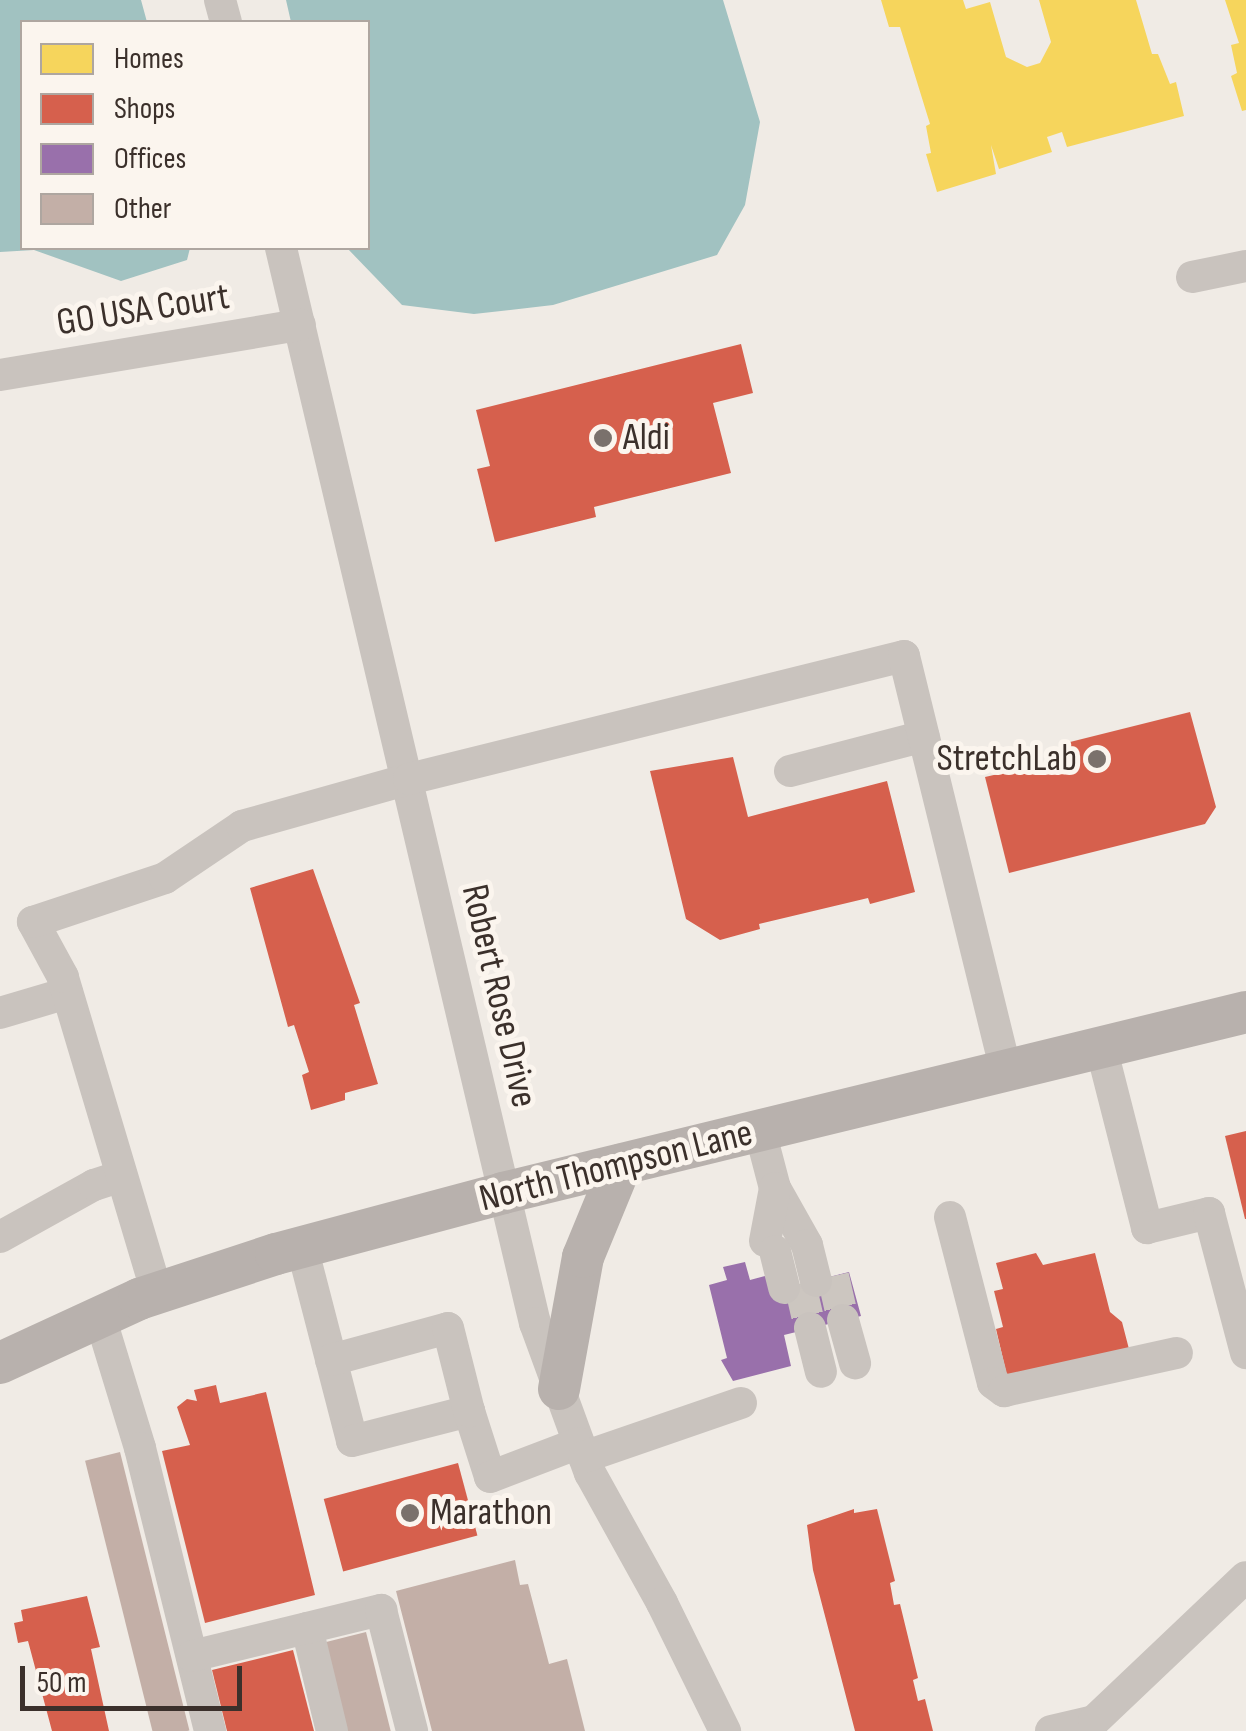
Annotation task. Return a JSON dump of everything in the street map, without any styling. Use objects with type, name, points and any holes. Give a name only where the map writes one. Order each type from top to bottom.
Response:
[{"type":"main road","name":"North Thompson Lane","points":[[0,1362],[158,1293],[302,1247],[503,1193],[1246,1012]]},
{"type":"main road","points":[[559,1389],[583,1257],[620,1164]]},
{"type":"street","name":"Robert Rose Drive","points":[[281,250],[409,779],[534,1324],[581,1450],[725,1731]]},
{"type":"street","points":[[1192,277],[1246,266]]},
{"type":"street","name":"GO USA Court","points":[[0,375],[300,325]]},
{"type":"street","points":[[158,1293],[67,993],[33,922],[164,878],[242,826],[409,779],[904,656],[1006,1070]]},
{"type":"street","points":[[790,771],[924,736]]},
{"type":"street","points":[[0,1013],[67,993]]},
{"type":"street","points":[[1101,1047],[1146,1228],[1209,1213],[1246,1353]]},
{"type":"street","points":[[760,1131],[774,1188],[777,1246],[808,1282]]},
{"type":"street","points":[[0,1237],[94,1185],[122,1176]]},
{"type":"street","points":[[774,1188],[808,1245],[808,1282]]},
{"type":"street","points":[[950,1217],[992,1383],[1004,1391],[1177,1353]]},
{"type":"street","points":[[808,1282],[824,1242]]},
{"type":"street","points":[[302,1247],[352,1441],[470,1411]]},
{"type":"street","points":[[100,1317],[140,1448],[210,1731]]},
{"type":"street","points":[[818,1326],[829,1370],[818,1326]]},
{"type":"street","points":[[331,1360],[448,1328],[490,1478],[674,1425],[729,1394]]},
{"type":"street","points":[[1051,1731],[1094,1721],[1246,1577]]},
{"type":"street","points":[[192,1656],[381,1610],[412,1731]]},
{"type":"street","points":[[307,1628],[332,1731]]},
{"type":"water","points":[[0,0],[141,0],[146,20],[20,20],[20,250],[34,250],[0,252]]},
{"type":"water","points":[[286,0],[723,0],[760,122],[745,205],[717,255],[553,305],[474,314],[402,305],[349,250],[370,250],[370,20],[291,20]]},
{"type":"water","points":[[34,250],[190,250],[187,260],[121,281]]},
{"type":"building: Homes","points":[[881,0],[963,0],[966,9],[990,2],[1006,57],[1027,67],[1040,63],[1051,42],[1039,0],[1136,0],[1152,54],[1158,54],[1170,84],[1176,82],[1184,116],[1067,147],[1062,132],[1047,137],[1052,152],[999,169],[991,145],[996,174],[937,192],[926,154],[931,153],[926,126],[930,124],[900,27],[889,27]]},
{"type":"building: Homes","points":[[1225,0],[1246,0],[1246,110],[1242,111],[1231,76],[1237,73],[1231,45],[1239,43]]},
{"type":"building: Shops","name":"Aldi","points":[[741,344],[753,393],[713,403],[731,473],[594,507],[596,517],[495,542],[477,469],[490,466],[476,410]]},
{"type":"building: Shops","points":[[1190,712],[1216,807],[1205,824],[1009,873],[985,777],[1070,758],[1066,743]]},
{"type":"building: Shops","points":[[733,757],[748,817],[887,781],[915,892],[870,904],[868,898],[759,924],[760,929],[720,940],[686,919],[650,771]]},
{"type":"building: Shops","points":[[313,869],[360,1003],[354,1005],[378,1084],[345,1093],[345,1100],[311,1110],[302,1075],[309,1072],[294,1025],[288,1027],[250,888]]},
{"type":"building: Shops","points":[[1246,1131],[1246,1219],[1245,1219],[1225,1136]]},
{"type":"building: Shops","points":[[1036,1253],[1043,1265],[1095,1253],[1110,1312],[1122,1322],[1130,1353],[1007,1376],[996,1329],[1003,1327],[994,1291],[1003,1289],[996,1263]]},
{"type":"building: Shops","points":[[216,1385],[220,1403],[266,1392],[315,1595],[205,1623],[162,1451],[190,1445],[177,1407],[187,1399],[197,1401],[194,1390]]},
{"type":"building: Shops","points":[[458,1463],[477,1535],[343,1571],[324,1499]]},
{"type":"building: Shops","points":[[854,1509],[854,1513],[877,1509],[895,1581],[890,1583],[894,1605],[900,1604],[918,1678],[913,1680],[918,1701],[925,1699],[933,1731],[855,1731],[813,1570],[807,1525]]},
{"type":"building: Shops","points":[[87,1596],[100,1647],[91,1649],[109,1731],[52,1731],[28,1641],[18,1643],[14,1623],[23,1621],[21,1610]]},
{"type":"building: Shops","points":[[293,1650],[314,1731],[227,1731],[212,1670]]},
{"type":"building: Offices","points":[[745,1262],[750,1280],[769,1275],[773,1291],[849,1272],[861,1316],[784,1335],[791,1366],[733,1381],[721,1360],[727,1358],[709,1285],[727,1280],[723,1267]]},
{"type":"building: Other","points":[[120,1452],[189,1730],[152,1731],[85,1461]]},
{"type":"building: Other","points":[[515,1560],[520,1585],[528,1584],[549,1664],[567,1659],[585,1731],[432,1731],[396,1591]]},
{"type":"building: Other","points":[[366,1632],[391,1731],[347,1731],[325,1642]]},
{"type":"tunnel","points":[[833,1276],[843,1320]]},
{"type":"tunnel","points":[[800,1284],[810,1328]]},
{"type":"place","name":"Aldi","points":[[603,438]]},
{"type":"place","name":"StretchLab","points":[[1097,759]]},
{"type":"place","name":"Marathon","points":[[410,1513]]}]
